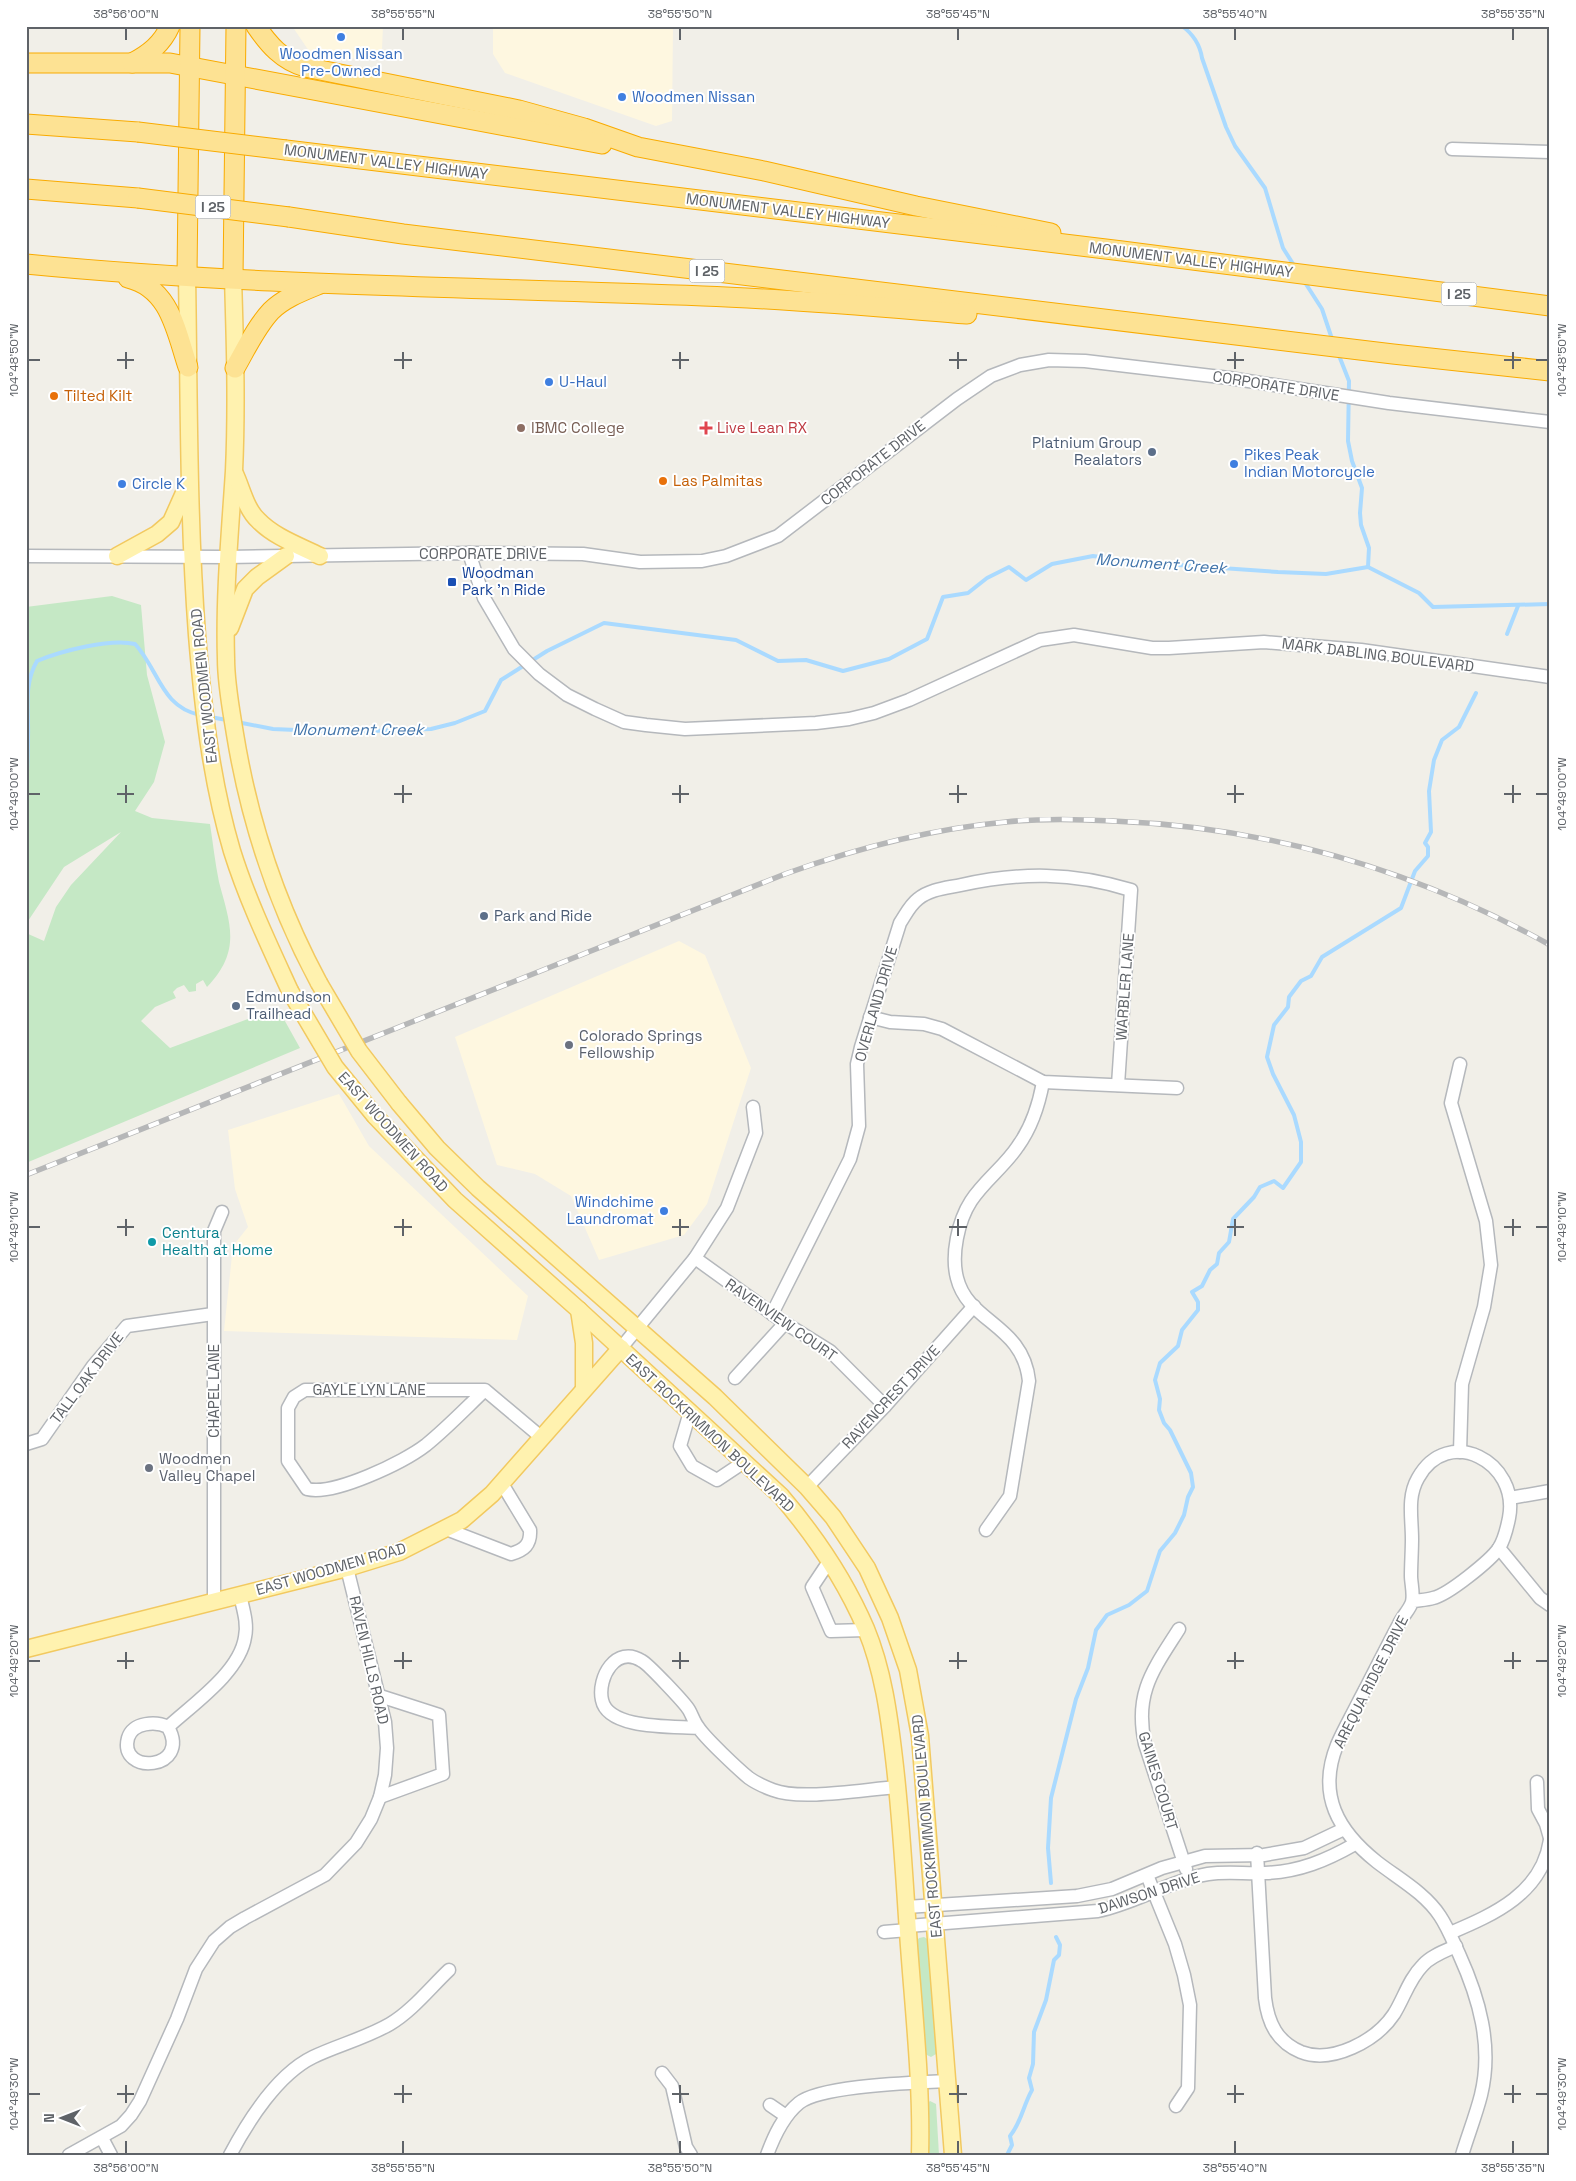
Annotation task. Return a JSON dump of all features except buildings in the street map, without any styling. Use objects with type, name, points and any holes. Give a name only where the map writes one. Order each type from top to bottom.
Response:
[{"type":"highway","points":[[132,63],[155,48],[164,38],[170,26]]},
{"type":"highway","name":"EAST WOODMEN ROAD","points":[[187,275],[190,26]]},
{"type":"highway","name":"EAST WOODMEN ROAD","points":[[233,278],[236,26]]},
{"type":"highway","points":[[256,26],[274,50],[297,64],[519,110],[584,128],[638,146],[764,171],[916,206],[1025,226],[1122,251]]},
{"type":"highway","points":[[26,63],[170,63],[618,147],[638,146]]},
{"type":"highway","name":"MONUMENT VALLEY HIGHWAY","points":[[26,124],[138,132],[1230,264],[1550,306]]},
{"type":"highway","name":"I 25","points":[[26,189],[138,198],[422,236],[1394,354],[1550,371]]},
{"type":"highway","points":[[26,264],[103,272],[322,283],[704,296],[814,302],[1006,317],[1126,321]]},
{"type":"highway","points":[[103,272],[138,280],[152,288],[162,297],[177,332],[188,367]]},
{"type":"highway","points":[[235,368],[261,322],[271,310],[292,296],[322,283]]},
{"type":"main road","name":"EAST WOODMEN ROAD","points":[[26,1649],[347,1568],[399,1552],[446,1529],[462,1520],[492,1494],[621,1348],[455,1200],[376,1116],[335,1067],[290,991],[255,914],[232,850],[211,761],[202,703],[191,557],[187,275]]},
{"type":"main road","name":"EAST WOODMEN ROAD","points":[[233,278],[235,368],[234,470],[228,557],[226,659],[231,711],[239,762],[252,816],[280,901],[306,960],[318,982],[359,1051],[399,1103],[437,1148],[478,1188],[637,1330]]},
{"type":"main road","points":[[234,470],[249,506],[258,520],[275,533],[320,556]]},
{"type":"main road","points":[[117,556],[156,534],[171,522],[190,479]]},
{"type":"main road","points":[[227,637],[245,589],[257,577],[286,556]]},
{"type":"main road","points":[[580,1310],[584,1343],[584,1389]]},
{"type":"main road","name":"EAST ROCKRIMMON BOULEVARD","points":[[637,1330],[715,1397],[807,1487],[832,1517],[867,1568],[890,1618],[908,1670],[920,1736],[935,1905],[953,2155]]},
{"type":"main road","name":"EAST ROCKRIMMON BOULEVARD","points":[[621,1348],[781,1496],[803,1521],[830,1560],[866,1630],[883,1684],[892,1733],[898,1787],[919,2083],[920,2155]]},
{"type":"street","points":[[1452,149],[1550,152]]},
{"type":"street","name":"CORPORATE DRIVE","points":[[26,556],[228,557],[469,552],[583,554],[640,562],[702,561],[726,556],[778,536],[957,398],[991,376],[1020,365],[1049,360],[1085,361],[1229,378],[1389,403],[1550,422]]},
{"type":"street","name":"MARK DABLING BOULEVARD","points":[[469,552],[484,598],[514,649],[539,674],[568,695],[624,722],[685,728],[816,723],[849,718],[874,713],[909,700],[1040,640],[1074,635],[1152,648],[1264,642],[1361,650],[1550,677]]},
{"type":"street","name":"OVERLAND DRIVE","points":[[772,1314],[850,1159],[859,1126],[857,1064],[900,923],[909,908],[919,898],[933,891],[984,880],[1027,875],[1066,876],[1100,880],[1131,890]]},
{"type":"street","name":"WARBLER LANE","points":[[1118,1085],[1131,890]]},
{"type":"street","points":[[870,1017],[890,1022],[924,1024],[942,1029],[1043,1082],[1177,1088]]},
{"type":"street","points":[[1460,1064],[1451,1103],[1486,1221],[1491,1265],[1484,1307],[1462,1384],[1460,1452]]},
{"type":"street","points":[[986,1530],[1010,1496],[1029,1381],[1027,1365],[1012,1340],[974,1306],[957,1280],[954,1263],[956,1247],[971,1201],[1017,1148],[1025,1135],[1040,1096],[1043,1082]]},
{"type":"street","name":"EAST WOODMEN ROAD","points":[[621,1348],[695,1258],[727,1208],[756,1133],[753,1107]]},
{"type":"street","name":"CHAPEL LANE","points":[[214,1602],[214,1231],[222,1212]]},
{"type":"street","name":"RAVENVIEW COURT","points":[[695,1258],[785,1323],[830,1351],[885,1406]]},
{"type":"street","name":"RAVENCREST DRIVE","points":[[807,1487],[885,1406],[974,1306]]},
{"type":"street","name":"TALL OAK DRIVE","points":[[26,1444],[42,1439],[93,1366],[127,1326],[213,1314]]},
{"type":"street","points":[[736,1378],[785,1323]]},
{"type":"street","name":"GAYLE LYN LANE","points":[[305,1390],[485,1390],[426,1446],[365,1479],[316,1492],[307,1489],[288,1461],[288,1408],[294,1397],[305,1390]]},
{"type":"street","points":[[485,1390],[541,1437]]},
{"type":"street","points":[[690,1412],[680,1446],[692,1466],[717,1480],[744,1462]]},
{"type":"street","name":"AREQUA RIDGE DRIVE","points":[[1413,1601],[1433,1598],[1447,1592],[1499,1548],[1508,1524],[1510,1498],[1505,1482],[1497,1469],[1483,1457],[1460,1452],[1432,1461],[1419,1475],[1413,1487],[1411,1504],[1411,1578],[1413,1601],[1400,1621],[1337,1745],[1328,1784],[1330,1799],[1335,1813],[1344,1829],[1356,1844],[1425,1898],[1440,1915],[1456,1946],[1476,1995],[1482,2016],[1485,2068],[1482,2094],[1462,2155]]},
{"type":"street","points":[[446,1529],[510,1554],[519,1552],[526,1547],[530,1539],[530,1530],[501,1482]]},
{"type":"street","points":[[1510,1498],[1550,1491]]},
{"type":"street","points":[[1499,1548],[1540,1598],[1550,1605]]},
{"type":"street","points":[[830,1560],[812,1587],[830,1632],[866,1630]]},
{"type":"street","name":"RAVEN HILLS ROAD","points":[[69,2155],[121,2126],[140,2101],[196,1969],[214,1940],[246,1918],[325,1875],[356,1843],[371,1819],[380,1797],[388,1748],[380,1696],[347,1568]]},
{"type":"street","points":[[168,1727],[228,1671],[241,1653],[246,1636],[245,1617],[240,1595]]},
{"type":"street","name":"GAINES COURT","points":[[1179,1629],[1152,1671],[1142,1708],[1141,1726],[1188,1879]]},
{"type":"street","points":[[698,1728],[632,1723],[614,1717],[602,1702],[601,1689],[604,1674],[610,1665],[619,1659],[631,1656],[642,1661],[688,1708],[698,1728],[750,1779],[775,1791],[800,1795],[898,1787]]},
{"type":"street","points":[[380,1696],[439,1715],[443,1774],[380,1797]]},
{"type":"street","points":[[1450,1933],[1486,1918],[1501,1909],[1532,1882],[1548,1855],[1550,1839],[1546,1824],[1538,1809],[1537,1782]]},
{"type":"street","name":"DAWSON DRIVE","points":[[906,1907],[1077,1896],[1112,1889],[1183,1861],[1205,1856],[1284,1853],[1304,1848],[1344,1829]]},
{"type":"street","name":"DAWSON DRIVE","points":[[884,1932],[936,1924],[1098,1911],[1118,1907],[1188,1879],[1217,1873],[1287,1871],[1310,1866],[1356,1844]]},
{"type":"street","points":[[1257,1854],[1267,2015],[1277,2034],[1286,2043],[1310,2055],[1323,2057],[1349,2050],[1378,2032],[1393,2016],[1414,1976],[1424,1963],[1456,1946]]},
{"type":"street","points":[[1147,1875],[1175,1944],[1190,2004],[1188,2088],[1176,2106]]},
{"type":"street","points":[[230,2155],[262,2103],[294,2070],[311,2058],[390,2024],[405,2013],[449,1970]]},
{"type":"street","points":[[662,2074],[672,2086],[686,2147],[691,2155]]},
{"type":"street","points":[[767,2155],[786,2116],[799,2103],[813,2095],[834,2090],[948,2081]]},
{"type":"street","points":[[770,2105],[786,2116]]},
{"type":"street","points":[[102,2138],[111,2155]]},
{"type":"shaded area","name":"Woodmen Nissan Pre-Owned","points":[[292,26],[383,26],[382,49],[361,59],[311,54]]},
{"type":"shaded area","name":"Woodmen Nissan","points":[[493,26],[673,26],[672,121],[656,126],[505,73],[493,54]]},
{"type":"shaded area","points":[[679,941],[705,955],[751,1068],[707,1204],[684,1235],[599,1260],[571,1196],[535,1174],[497,1165],[455,1037]]},
{"type":"shaded area","points":[[339,1094],[369,1146],[528,1296],[517,1340],[224,1331],[233,1246],[248,1227],[235,1189],[228,1130]]},
{"type":"green space","points":[[112,596],[141,605],[147,675],[165,742],[154,782],[135,811],[152,818],[210,824],[230,936],[229,949],[225,961],[218,974],[207,987],[203,980],[196,984],[196,991],[189,992],[184,985],[177,988],[173,992],[176,998],[155,1007],[141,1021],[170,1048],[264,1013],[281,1014],[300,1048],[26,1163],[26,933],[44,941],[56,907],[71,885],[121,832],[64,867],[26,924],[26,607]]},
{"type":"green space","points":[[924,1937],[929,1940],[938,2050],[931,2057],[925,2054],[916,1942],[919,1938]]},
{"type":"green space","points":[[930,2101],[936,2104],[939,2155],[928,2155],[927,2104]]},
{"type":"waterway","points":[[1182,26],[1193,36],[1198,44],[1226,127],[1235,146],[1265,188],[1283,248],[1295,267]]},
{"type":"waterway","points":[[1304,281],[1322,309],[1333,342]]},
{"type":"waterway","points":[[1338,353],[1349,381],[1348,441],[1352,461],[1362,488],[1360,513],[1361,525],[1369,548],[1368,567]]},
{"type":"waterway","name":"Monument Creek","points":[[237,722],[273,729],[342,732],[431,729],[455,723],[485,711],[501,680],[547,651],[604,623],[736,640],[778,661],[806,660],[843,671],[889,659],[927,639],[943,597],[968,593],[987,578],[1009,567],[1026,580],[1052,564],[1093,556],[1135,562],[1326,574],[1368,567],[1419,593],[1433,607],[1550,604]]},
{"type":"waterway","points":[[1507,634],[1518,606]]},
{"type":"waterway","name":"Monument Creek","points":[[26,791],[28,688],[37,661],[59,653],[100,644],[135,644],[169,696],[187,711],[200,715]]},
{"type":"waterway","points":[[1051,1883],[1048,1848],[1051,1798],[1076,1699],[1088,1668],[1096,1630],[1107,1615],[1129,1605],[1147,1591],[1160,1551],[1175,1533],[1184,1515],[1188,1497],[1193,1487],[1191,1473],[1159,1410],[1160,1399],[1155,1380],[1160,1363],[1178,1346],[1182,1330],[1198,1310],[1198,1302],[1192,1292],[1202,1286],[1210,1270],[1217,1264],[1219,1253],[1229,1242],[1233,1219],[1254,1197],[1260,1187],[1274,1181],[1283,1188],[1301,1162],[1301,1142],[1294,1115],[1273,1074],[1267,1057],[1274,1025],[1288,1007],[1289,997],[1301,981],[1311,976],[1322,957],[1401,908],[1415,871],[1428,856],[1428,847],[1425,843],[1431,832],[1429,791],[1434,760],[1442,740],[1459,727],[1476,693]]},
{"type":"waterway","name":"Monument Creek","points":[[210,717],[227,720]]},
{"type":"waterway","points":[[1007,2155],[1012,2145],[1010,2136],[1017,2126],[1032,2090],[1029,2078],[1033,2064],[1034,2032],[1046,2000],[1054,1960],[1059,1955],[1060,1945],[1056,1937]]},
{"type":"railway","points":[[26,1175],[785,874],[867,848],[950,829],[1019,821],[1073,819],[1170,825],[1227,832],[1339,857],[1393,874],[1499,918],[1550,945]]},
{"type":"place","name":"Woodmen Nissan Pre-Owned","points":[[341,37]]},
{"type":"place","name":"Woodmen Nissan","points":[[622,97]]},
{"type":"place","name":"U-Haul","points":[[549,382]]},
{"type":"place","name":"Tilted Kilt","points":[[54,396]]},
{"type":"place","name":"IBMC College","points":[[521,428]]},
{"type":"place","name":"Live Lean RX","points":[[706,428]]},
{"type":"place","name":"Platnium Group Realators","points":[[1152,452]]},
{"type":"place","name":"Pikes Peak Indian Motorcycle","points":[[1234,464]]},
{"type":"place","name":"Las Palmitas","points":[[663,481]]},
{"type":"place","name":"Circle K","points":[[122,484]]},
{"type":"place","name":"Woodman Park 'n Ride","points":[[452,582]]},
{"type":"place","name":"Park and Ride","points":[[484,916]]},
{"type":"place","name":"Edmundson Trailhead","points":[[236,1006]]},
{"type":"place","name":"Colorado Springs Fellowship","points":[[569,1045]]},
{"type":"place","name":"Windchime Laundromat","points":[[664,1211]]},
{"type":"place","name":"Centura Health at Home","points":[[152,1242]]},
{"type":"place","name":"Woodmen Valley Chapel","points":[[149,1468]]}]
